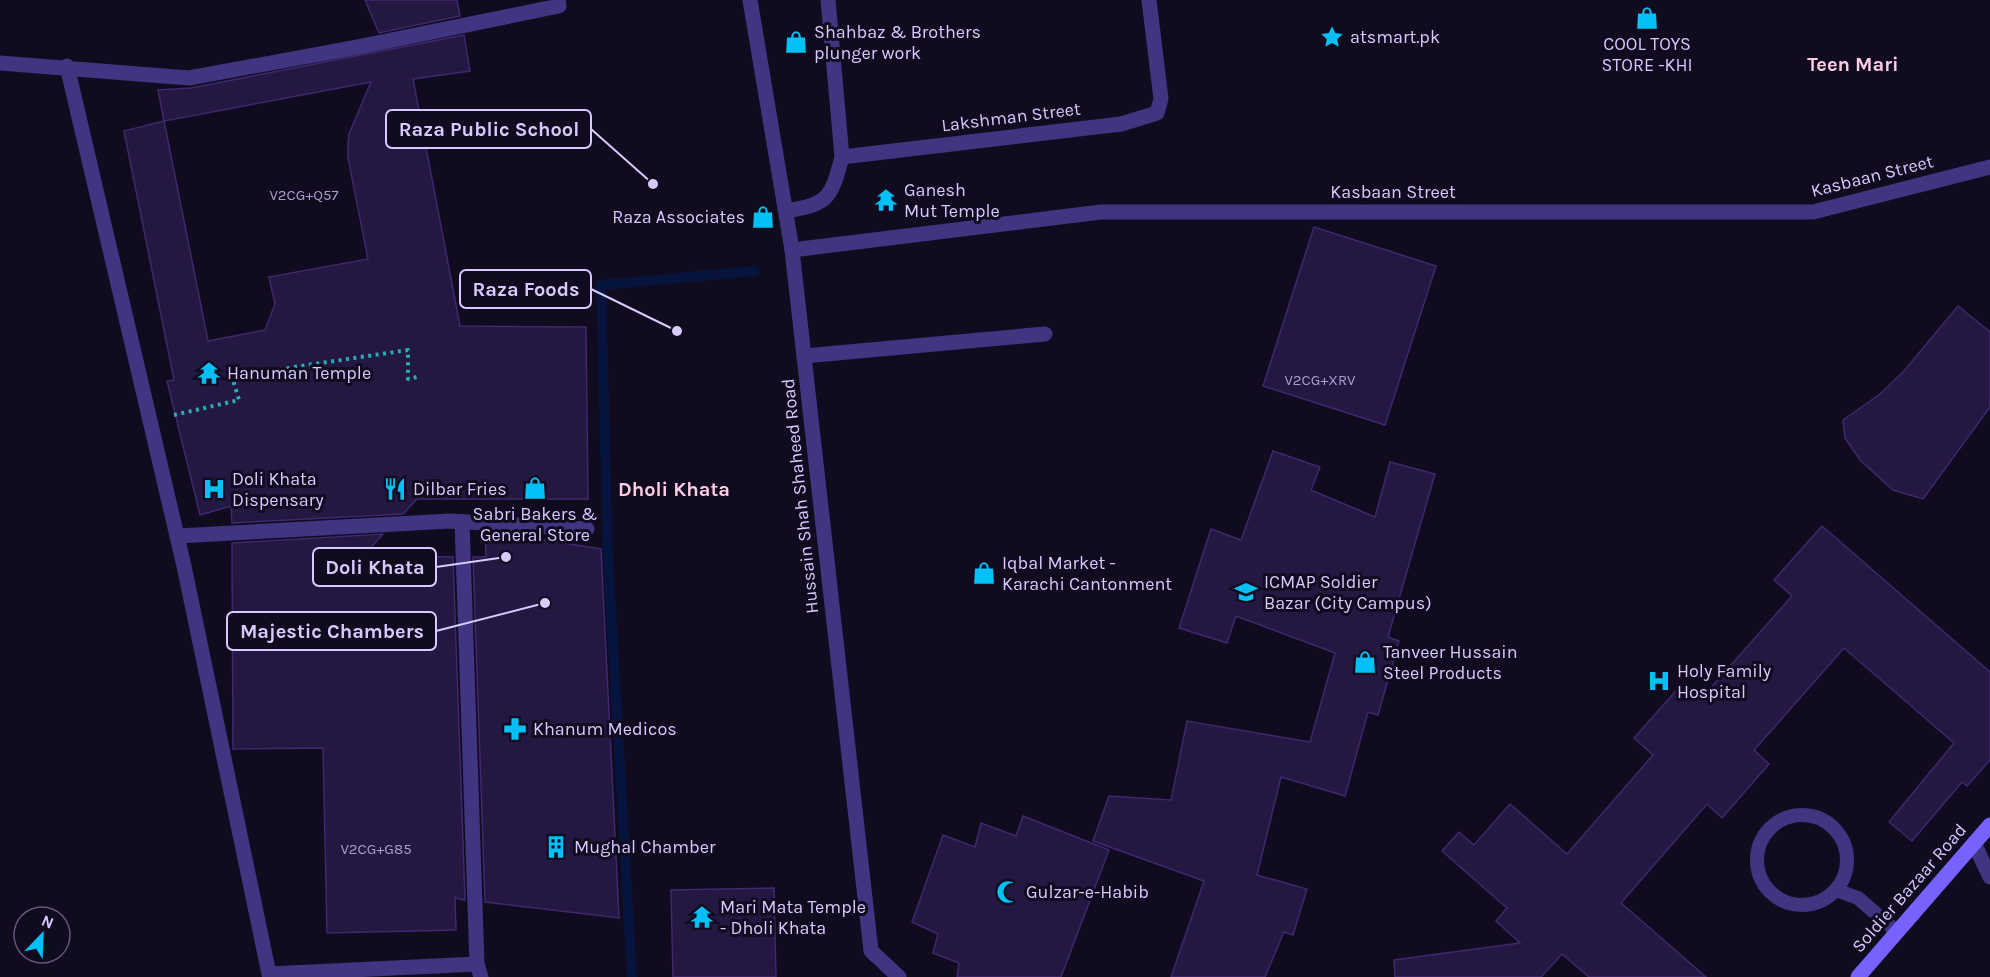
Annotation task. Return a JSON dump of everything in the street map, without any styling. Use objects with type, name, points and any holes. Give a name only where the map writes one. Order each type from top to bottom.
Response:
[{"type":"main road","name":"Soldier Bazaar Road","points":[[1858,977],[1990,825]]},
{"type":"street","points":[[0,63],[67,66],[189,78],[358,47],[559,6],[558,0]]},
{"type":"street","name":"Hussain Shah Shaheed Road","points":[[750,0],[792,250],[872,951],[899,977]]},
{"type":"street","points":[[786,211],[817,206],[829,194],[842,157],[828,0]]},
{"type":"street","name":"Lakshman Street","points":[[842,157],[1121,124],[1157,113],[1161,99],[1149,0]]},
{"type":"street","points":[[67,66],[177,536],[269,975],[479,970],[462,522]]},
{"type":"street","name":"Kasbaan Street","points":[[792,250],[1101,212],[1813,212],[1990,167]]},
{"type":"street","points":[[804,356],[1045,334]]},
{"type":"street","points":[[177,536],[462,522],[587,529]]},
{"type":"street","points":[[1974,843],[1990,877]]},
{"type":"lane","points":[[1793,816],[1809,816],[1830,826],[1846,850],[1848,864],[1836,890],[1824,900],[1809,905],[1794,905],[1773,894],[1759,876],[1756,860],[1759,844],[1766,831],[1779,821],[1793,816]]},
{"type":"lane","points":[[1836,890],[1858,898],[1897,932]]},
{"type":"path","points":[[149,420],[239,400],[233,380],[294,367],[408,350],[408,379],[421,376]]},
{"type":"building","points":[[365,0],[457,0],[460,16],[379,33]]},
{"type":"building","points":[[464,35],[470,71],[413,79],[460,326],[586,327],[588,499],[417,499],[403,514],[232,523],[231,506],[200,515],[167,381],[174,380],[124,131],[164,121],[158,90],[191,88]],"holes":[[[371,82],[349,134],[348,145],[348,158],[368,259],[269,277],[275,304],[265,330],[208,341],[164,121]]]},
{"type":"building","points":[[1314,227],[1436,266],[1385,425],[1263,386]]},
{"type":"building","points":[[1958,306],[1990,332],[1990,407],[1923,499],[1893,490],[1860,460],[1845,438],[1843,420],[1880,394],[1904,371]]},
{"type":"building","points":[[1273,451],[1320,467],[1311,490],[1375,517],[1390,462],[1435,474],[1388,637],[1399,641],[1378,715],[1368,712],[1345,796],[1281,777],[1257,875],[1307,889],[1293,935],[1284,932],[1265,977],[1171,977],[1204,881],[1093,841],[1109,796],[1171,800],[1187,721],[1310,742],[1335,653],[1236,616],[1227,643],[1179,628],[1211,529],[1241,540]]},
{"type":"building","points":[[1822,526],[1990,672],[1990,760],[1967,786],[1962,782],[1912,841],[1889,822],[1954,743],[1844,648],[1754,750],[1769,764],[1722,818],[1707,804],[1621,903],[1706,977],[1589,977],[1562,954],[1541,977],[1395,977],[1394,960],[1520,943],[1496,921],[1507,908],[1442,851],[1459,832],[1474,845],[1510,804],[1567,854],[1653,755],[1634,738],[1682,684],[1700,700],[1792,596],[1774,580]]},
{"type":"building","points":[[485,533],[515,535],[601,549],[619,918],[485,902],[473,557],[486,557]]},
{"type":"building","points":[[383,534],[364,555],[453,557],[465,900],[455,898],[456,930],[327,933],[323,748],[233,749],[232,543]]},
{"type":"building","name":"Gulzar-e-Habib","points":[[1023,816],[1109,850],[1061,977],[957,977],[959,963],[933,953],[938,934],[912,922],[943,835],[975,847],[981,823],[1016,836]]},
{"type":"building","points":[[774,888],[776,977],[673,977],[671,890]]},
{"type":"waterway","points":[[632,977],[608,556],[601,285],[755,271]]},
{"type":"place","name":"COOL TOYS STORE -KHI","points":[[1647,18]]},
{"type":"place","name":"atsmart.pk","points":[[1332,37]]},
{"type":"place","name":"Shahbaz & Brothers plunger work","points":[[796,42]]},
{"type":"place","name":"Raza Public School","points":[[653,184]]},
{"type":"place","name":"Ganesh Mut Temple","points":[[886,200]]},
{"type":"place","name":"Raza Associates","points":[[763,217]]},
{"type":"place","name":"Raza Foods","points":[[677,331]]},
{"type":"place","name":"Hanuman Temple","points":[[209,373]]},
{"type":"place","name":"Sabri Bakers & General Store","points":[[535,488]]},
{"type":"place","name":"Doli Khata Dispensary","points":[[214,489]]},
{"type":"place","name":"Dilbar Fries","points":[[395,489]]},
{"type":"place","name":"Doli Khata","points":[[506,557]]},
{"type":"place","name":"Iqbal Market - Karachi Cantonment","points":[[984,573]]},
{"type":"place","name":"ICMAP Soldier Bazar (City Campus)","points":[[1246,592]]},
{"type":"place","name":"Majestic Chambers","points":[[545,603]]},
{"type":"place","name":"Tanveer Hussain Steel Products","points":[[1365,662]]},
{"type":"place","name":"Holy Family Hospital","points":[[1659,681]]},
{"type":"place","name":"Khanum Medicos","points":[[515,729]]},
{"type":"place","name":"Mughal Chamber","points":[[556,847]]},
{"type":"place","name":"Gulzar-e-Habib","points":[[1008,892]]},
{"type":"place","name":"Mari Mata Temple - Dholi Khata","points":[[702,917]]},
{"type":"district","name":"Teen Mari","points":[[1853,64]]},
{"type":"district","name":"Dholi Khata","points":[[674,489]]}]
